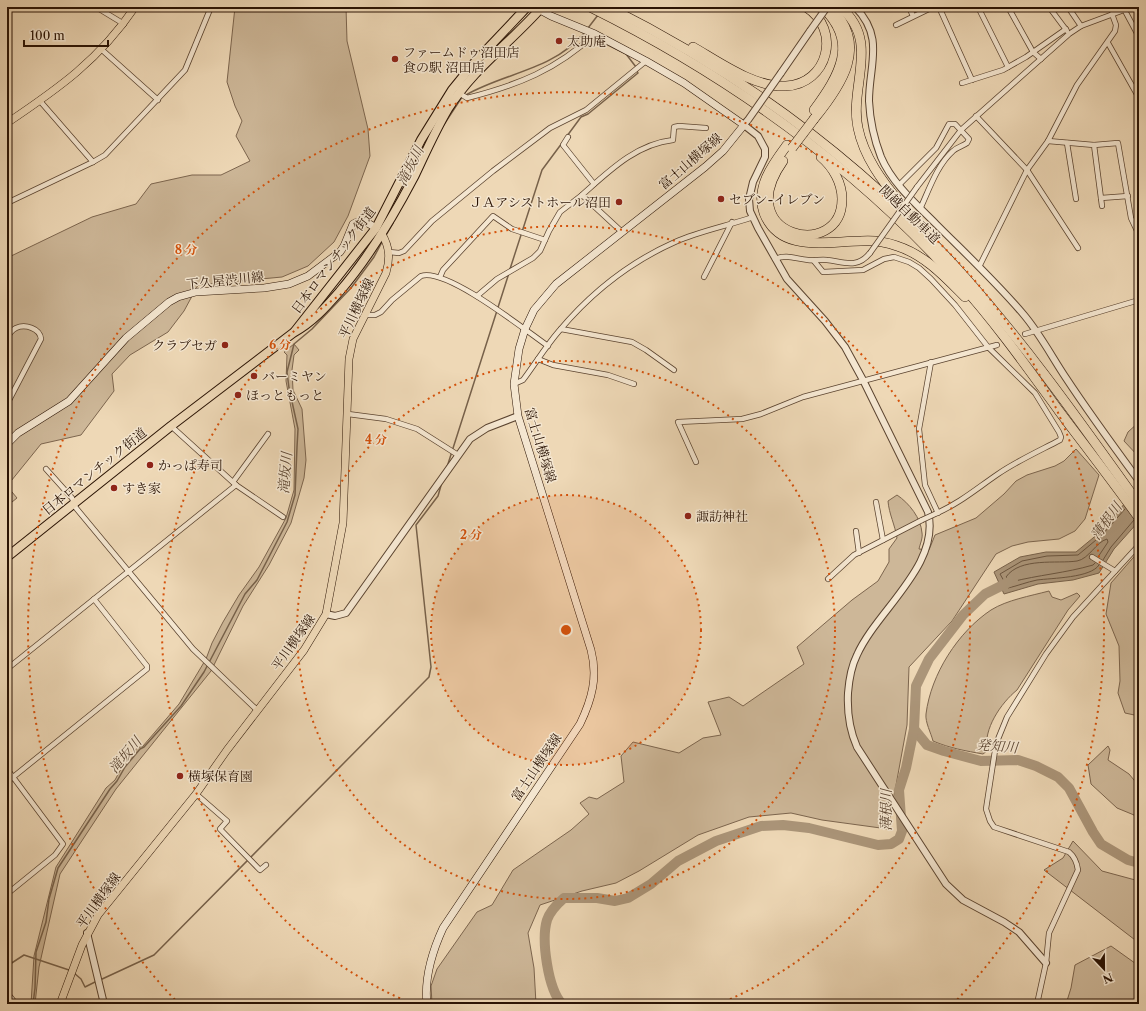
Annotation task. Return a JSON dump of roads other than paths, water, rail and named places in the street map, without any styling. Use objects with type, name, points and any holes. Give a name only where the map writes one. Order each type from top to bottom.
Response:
[{"type":"highway","name":"日本ロマンチック街道","points":[[293,333],[376,228],[441,105],[474,62],[528,7]]},
{"type":"highway","name":"関越自動車道","points":[[590,7],[662,45],[772,114],[805,138],[870,192],[959,282],[1139,504]]},
{"type":"highway","name":"関越自動車道","points":[[608,7],[736,80],[810,132],[894,204],[964,275],[997,315],[1092,446],[1139,518]]},
{"type":"highway","points":[[618,12],[680,41],[750,78],[769,84],[786,86],[802,82],[815,74],[824,62],[826,55],[828,47],[826,32],[815,14],[806,7]]},
{"type":"highway","points":[[812,118],[833,84],[842,60],[842,42],[837,27],[829,14],[822,7]]},
{"type":"highway","points":[[830,7],[837,15],[845,30],[849,45],[848,60],[841,84],[770,169],[762,191],[764,211],[768,222],[776,232],[789,239],[803,243],[874,241],[896,246],[913,253],[942,274],[994,328],[1019,357]]},
{"type":"highway","points":[[840,7],[854,24],[862,47],[862,65],[856,116],[860,137],[867,156],[885,185],[964,275]]},
{"type":"highway","name":"日本ロマンチック街道","points":[[7,557],[171,426],[293,333],[308,325],[325,308],[346,284],[382,234],[429,143],[459,93],[480,68],[539,8]]},
{"type":"highway","points":[[699,67],[805,143],[829,166],[838,180],[842,202],[834,222],[817,233],[797,235],[784,229],[775,219],[769,205],[769,190],[772,179],[790,146]]},
{"type":"highway","points":[[376,228],[382,234]]},
{"type":"main road","points":[[7,123],[75,75],[124,24],[135,7]]},
{"type":"main road","points":[[539,8],[551,16],[589,31],[646,61],[746,122]]},
{"type":"main road","name":"富士山横塚線","points":[[427,1004],[426,992],[428,972],[434,947],[443,928],[580,724],[592,698],[594,688],[594,664],[591,650],[518,416],[514,384],[517,358],[525,329],[534,310],[556,284],[710,163],[723,151],[746,122]]},
{"type":"main road","name":"下久屋渋川線","points":[[7,444],[18,433],[69,401],[126,338],[169,302],[178,297],[196,292],[264,288],[289,284],[308,276],[340,252],[354,224],[357,222],[366,222],[376,228]]},
{"type":"main road","name":"平川横塚線","points":[[60,1004],[88,933],[98,915],[196,794],[257,710],[304,650],[326,614],[343,523],[350,349],[353,339],[386,273],[389,252],[387,242],[382,234]]},
{"type":"street","points":[[96,7],[124,24]]},
{"type":"street","points":[[7,203],[105,155],[158,100],[184,70],[211,7]]},
{"type":"street","points":[[827,7],[746,122],[758,136],[765,149],[765,157],[753,182],[750,194],[750,205],[753,217],[775,259],[792,285],[838,337],[863,380],[928,512],[930,527],[923,555],[915,573],[878,621],[857,654],[851,671],[847,707],[848,722],[855,741],[862,754],[939,875],[954,892],[980,911],[1004,922],[1019,932],[1046,963]]},
{"type":"street","points":[[855,7],[870,27],[873,40],[874,52],[869,100],[873,136],[882,159],[899,185],[920,208],[1010,298],[1035,330],[1106,436],[1139,481]]},
{"type":"street","points":[[909,7],[913,16]]},
{"type":"street","points":[[896,25],[933,7]]},
{"type":"street","points":[[939,7],[972,80]]},
{"type":"street","points":[[986,7],[980,10],[1008,68]]},
{"type":"street","points":[[1008,7],[1033,52],[1041,59]]},
{"type":"street","points":[[1049,7],[1069,34]]},
{"type":"street","points":[[1068,7],[1081,26]]},
{"type":"street","points":[[775,259],[785,256],[814,261],[828,260],[854,264],[864,259],[961,130],[1069,34],[1081,26],[1124,8],[1132,7]]},
{"type":"street","points":[[1124,8],[1139,37]]},
{"type":"street","points":[[979,267],[1027,170],[1048,141],[1077,85],[1108,43],[1116,28],[1112,14]]},
{"type":"street","points":[[962,83],[995,74],[1008,68],[1066,29]]},
{"type":"street","points":[[459,93],[467,98],[516,84],[533,77],[578,50],[589,31]]},
{"type":"street","points":[[1108,43],[1139,98]]},
{"type":"street","points":[[101,49],[158,100]]},
{"type":"street","points":[[389,252],[399,253],[404,250],[432,221],[493,171],[550,128],[586,110],[646,61]]},
{"type":"street","points":[[40,101],[93,162]]},
{"type":"street","points":[[976,116],[1027,170],[1078,248]]},
{"type":"street","points":[[899,185],[936,148],[949,124],[953,124],[968,137],[968,142],[949,155],[940,168],[920,208]]},
{"type":"street","points":[[476,296],[497,279],[533,258],[540,251],[548,231],[560,212],[617,164],[628,157],[663,142],[673,140],[674,127],[706,128]]},
{"type":"street","points":[[568,137],[563,145],[594,184]]},
{"type":"street","points":[[1048,141],[1094,145],[1118,143],[1131,218],[1139,235]]},
{"type":"street","points":[[1067,143],[1076,199]]},
{"type":"street","points":[[1094,145],[1102,206]]},
{"type":"street","points":[[582,195],[622,232]]},
{"type":"street","points":[[1101,198],[1128,196]]},
{"type":"street","points":[[440,277],[443,270],[493,216],[512,229],[545,240]]},
{"type":"street","points":[[514,384],[523,380],[561,329],[598,291],[645,258],[685,238],[732,222],[753,217]]},
{"type":"street","points":[[704,277],[732,222]]},
{"type":"street","points":[[814,261],[821,271],[825,272],[863,270],[892,257],[909,262],[931,279],[969,321],[988,347],[1035,393],[1059,432],[1061,438],[996,475],[962,501],[859,553],[828,579]]},
{"type":"street","points":[[365,315],[375,315],[381,312],[392,300],[421,276],[425,275],[440,277],[476,296],[548,346]]},
{"type":"street","points":[[1025,334],[1139,300]]},
{"type":"street","points":[[7,338],[13,330],[24,327],[35,329],[40,335],[41,339],[7,404]]},
{"type":"street","points":[[561,329],[632,342],[674,370]]},
{"type":"street","points":[[696,462],[678,422],[742,419],[761,414],[803,397],[997,345]]},
{"type":"street","points":[[538,360],[546,364],[608,375],[634,384]]},
{"type":"street","points":[[931,362],[919,429],[925,485],[936,513]]},
{"type":"street","points":[[348,414],[386,419],[417,429],[458,455]]},
{"type":"street","points":[[326,614],[335,616],[346,613],[470,439],[481,431],[518,416]]},
{"type":"street","points":[[171,426],[235,484],[282,517]]},
{"type":"street","points":[[7,668],[235,484],[268,434]]},
{"type":"street","points":[[46,469],[72,498],[74,503],[129,571],[204,661],[257,710]]},
{"type":"street","points":[[876,502],[883,540]]},
{"type":"street","points":[[856,530],[859,553]]},
{"type":"street","points":[[1038,1004],[1046,963],[1049,933],[1078,870],[1078,865],[1073,855],[1069,852],[994,827],[986,808],[996,744],[1007,717],[1046,654],[1072,617],[1139,545]]},
{"type":"street","points":[[1092,557],[1115,572]]},
{"type":"street","points":[[7,782],[147,669],[94,599]]},
{"type":"street","points":[[7,770],[63,844],[55,855],[7,894]]},
{"type":"street","points":[[196,794],[227,821],[220,830],[260,870],[266,865]]},
{"type":"street","points":[[88,933],[104,1004]]},
{"type":"street","points":[[7,993],[16,1004]]},
{"type":"water","points":[[1139,487],[1139,521],[1114,549],[1099,573],[1073,580],[1038,584],[1004,594],[994,572],[1020,557],[1046,552],[1076,552],[1099,533]]},
{"type":"waterway","name":"滝坂川","points":[[588,28],[598,15]]},
{"type":"waterway","points":[[584,33],[626,54],[636,67]]},
{"type":"waterway","name":"滝坂川","points":[[466,95],[496,81],[528,70],[557,56],[571,46],[583,34]]},
{"type":"waterway","points":[[567,136],[581,117],[588,114],[638,73],[637,71]]},
{"type":"waterway","name":"滝坂川","points":[[441,129],[462,97]]},
{"type":"waterway","points":[[510,269],[542,170],[562,143]]},
{"type":"waterway","name":"滝坂川","points":[[386,235],[393,223]]},
{"type":"waterway","name":"滝坂川","points":[[33,1004],[36,952],[46,922],[49,899],[58,868],[125,767],[181,706],[204,672],[245,594],[257,580],[287,522],[295,495],[298,429],[287,372],[294,344],[312,329],[351,288],[374,257],[382,242]]},
{"type":"waterway","points":[[447,467],[509,273]]},
{"type":"waterway","points":[[100,980],[154,955],[429,677],[431,667],[416,525],[438,496],[442,482]]},
{"type":"waterway","name":"薄根川","points":[[562,1004],[553,987],[547,964],[545,951],[545,929],[548,917],[554,908],[564,898],[597,898],[615,901],[628,898],[651,884],[678,861],[716,841],[761,826],[783,825],[809,828],[878,845],[891,844],[899,839],[902,831],[899,790],[906,768],[914,729],[916,686],[929,659],[963,615],[985,594],[1013,580]]},
{"type":"waterway","name":"発知川","points":[[914,729],[927,745],[944,751],[981,761],[1018,760],[1036,766],[1058,777],[1069,788],[1101,844],[1128,860],[1139,863]]},
{"type":"waterway","name":"滝坂川","points":[[7,966],[24,955],[69,970]]},
{"type":"waterway","points":[[74,973],[81,979],[85,987],[97,981]]},
{"type":"place","name":"太助庵","points":[[559,41]]},
{"type":"place","name":"ファームドゥ沼田店 食の駅 沼田店","points":[[395,59]]},
{"type":"place","name":"セブン-イレブン","points":[[721,199]]},
{"type":"place","name":"ＪＡアシストホール沼田","points":[[619,202]]},
{"type":"place","name":"クラブセガ","points":[[225,345]]},
{"type":"place","name":"バーミヤン","points":[[254,376]]},
{"type":"place","name":"ほっともっと","points":[[238,395]]},
{"type":"place","name":"かっぱ寿司","points":[[150,465]]},
{"type":"place","name":"すき家","points":[[114,488]]},
{"type":"place","name":"諏訪神社","points":[[688,516]]},
{"type":"place","name":"横塚保育園","points":[[180,776]]}]
